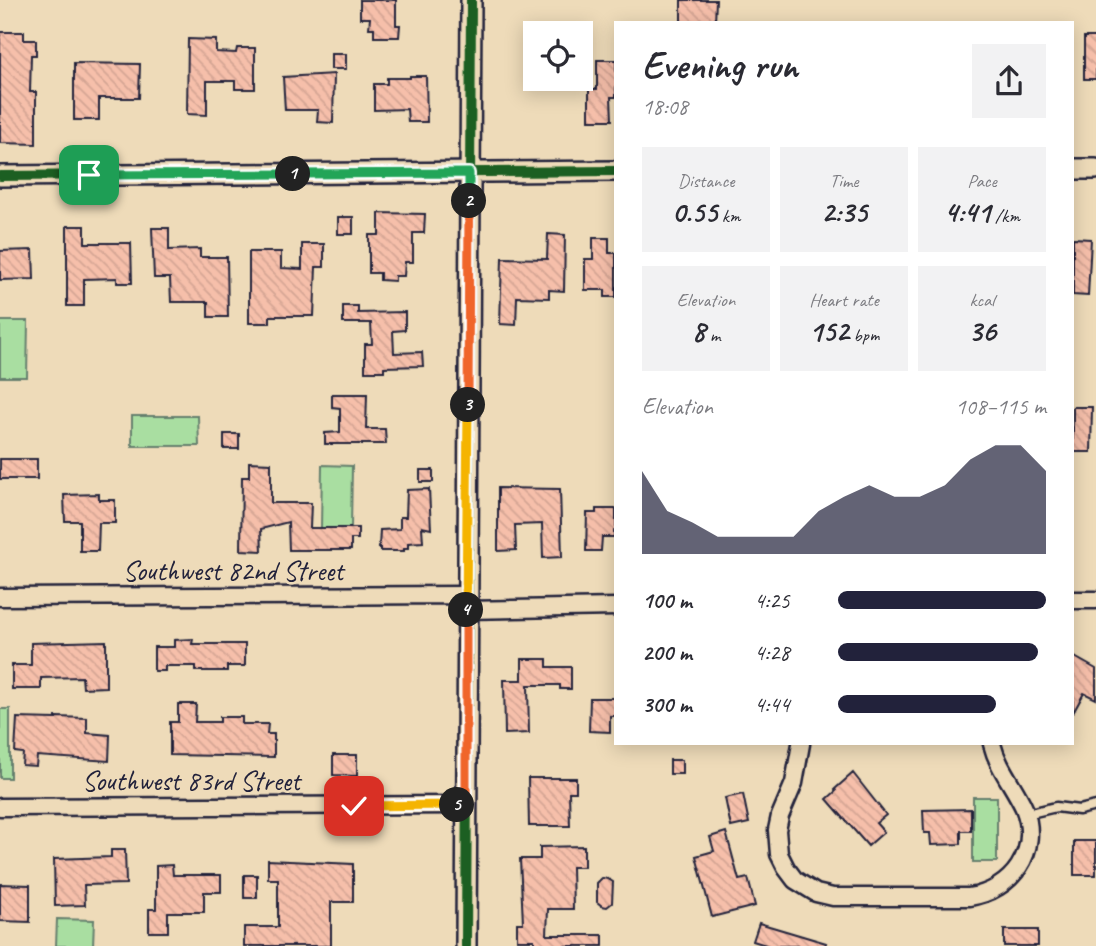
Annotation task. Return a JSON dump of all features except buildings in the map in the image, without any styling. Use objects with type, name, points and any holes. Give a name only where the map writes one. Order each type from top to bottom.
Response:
[{"type":"street","points":[[466,946],[471,0]]},
{"type":"street","points":[[1074,169],[1096,169]]},
{"type":"street","points":[[0,176],[614,171]]},
{"type":"street","name":"Southwest 82nd Street","points":[[0,597],[466,602],[614,607]]},
{"type":"street","points":[[1074,600],[1096,600]]},
{"type":"street","points":[[801,745],[794,783],[777,830],[779,854],[786,868],[801,885],[824,896],[842,898],[969,897],[1003,885],[1015,873],[1025,854],[1028,833],[1026,814],[999,764],[992,745]]},
{"type":"street","name":"Southwest 83rd Street","points":[[0,807],[466,805]]},
{"type":"lane","points":[[1026,814],[1056,807],[1079,810],[1096,806]]},
{"type":"green space","points":[[0,321],[28,321],[27,377],[0,377]]},
{"type":"green space","points":[[132,416],[198,416],[199,446],[132,446]]},
{"type":"green space","points":[[322,465],[352,466],[351,529],[321,529]]},
{"type":"green space","points":[[0,709],[10,709],[10,778],[0,778]]},
{"type":"green space","points":[[973,797],[997,797],[997,862],[973,862]]},
{"type":"green space","points":[[57,919],[94,920],[93,946],[56,946]]},
{"type":"cycle path","points":[[466,946],[471,0]]},
{"type":"cycle path","points":[[0,176],[614,171]]},
{"type":"route","points":[[89,175],[469,173],[466,805],[354,806]]}]
